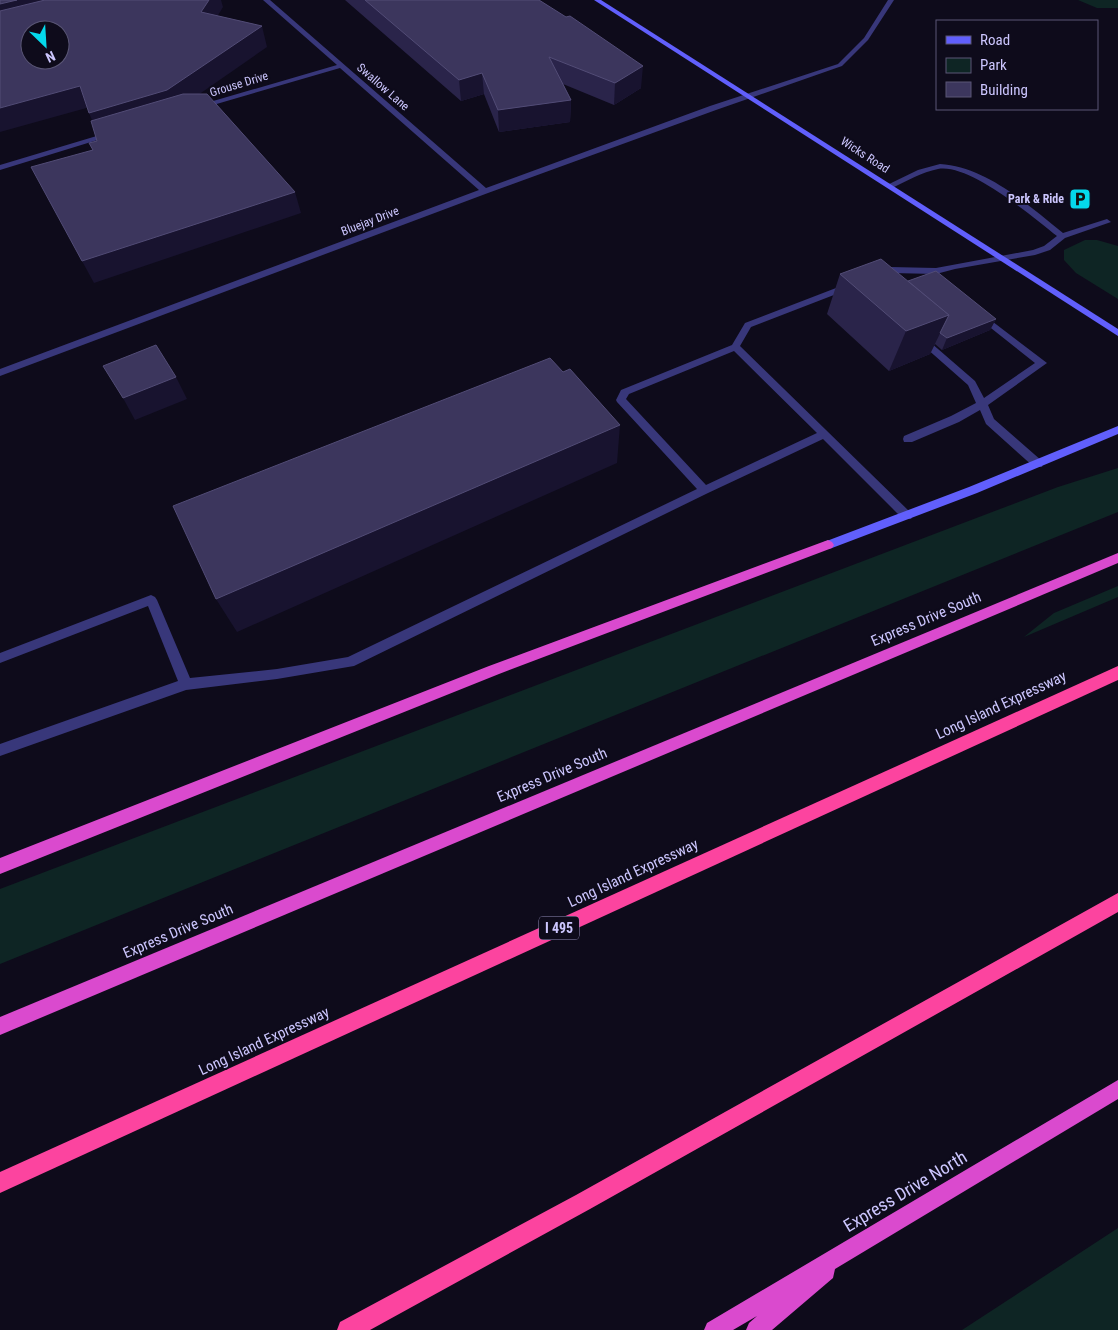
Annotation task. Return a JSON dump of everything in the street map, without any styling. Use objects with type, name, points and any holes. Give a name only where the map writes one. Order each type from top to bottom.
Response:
[{"type":"highway","points":[[0,866],[441,690],[828,546]]},
{"type":"highway","name":"Express Drive South","points":[[0,1026],[1118,558]]},
{"type":"highway","name":"Long Island Expressway","points":[[0,1183],[1118,673]]},
{"type":"highway","points":[[348,1330],[592,1197],[1118,902]]},
{"type":"highway","name":"Express Drive North","points":[[714,1330],[1118,1088]]},
{"type":"highway","points":[[756,1330],[857,1244]]},
{"type":"main road","name":"Wicks Road","points":[[597,0],[750,96],[1118,333]]},
{"type":"main road","points":[[828,546],[1038,464],[1118,430]]},
{"type":"street","name":"Swallow Lane","points":[[266,0],[486,191]]},
{"type":"street","name":"Bluejay Drive","points":[[0,373],[486,191],[840,65],[866,39],[891,0]]},
{"type":"street","name":"Grouse Drive","points":[[189,111],[341,66]]},
{"type":"street","points":[[0,168],[123,131]]},
{"type":"street","points":[[889,186],[940,166],[957,168],[975,175],[1040,218],[1062,236]]},
{"type":"street","points":[[874,277],[890,270],[925,272],[1003,259],[1047,248],[1062,236],[1107,222]]},
{"type":"street","points":[[925,272],[941,284]]},
{"type":"street","points":[[704,490],[621,400],[625,392],[735,347],[748,325],[857,283]]},
{"type":"street","points":[[908,439],[982,405],[1042,363],[972,308]]},
{"type":"street","points":[[914,333],[972,383],[990,421],[1038,464]]},
{"type":"street","points":[[735,347],[907,516]]},
{"type":"street","points":[[0,750],[186,684],[277,674],[350,662],[704,490],[825,434]]},
{"type":"street","points":[[0,658],[151,600],[186,684]]},
{"type":"green space","points":[[1078,0],[1118,0],[1118,8],[1097,8]]},
{"type":"green space","points":[[1085,240],[1097,240],[1118,246],[1118,299],[1076,273],[1064,260],[1064,250]]},
{"type":"green space","points":[[1118,468],[1118,512],[0,964],[0,889],[1058,487]]},
{"type":"green space","points":[[1118,586],[1118,597],[1024,637],[1054,613]]},
{"type":"green space","points":[[1118,1228],[1118,1330],[962,1330]]},
{"type":"building","points":[[0,0],[17,0],[0,4]]},
{"type":"building","points":[[45,0],[209,0],[201,12],[262,26],[167,90],[89,113],[80,86],[0,108],[0,11]]},
{"type":"building","points":[[365,0],[539,0],[566,17],[570,16],[643,66],[615,83],[549,57],[571,100],[498,110],[482,73],[459,80]]},
{"type":"building","points":[[183,94],[207,94],[295,192],[82,261],[31,167],[93,150],[89,143],[97,141],[91,121]]},
{"type":"building","points":[[881,259],[949,315],[906,331],[840,274]]},
{"type":"building","points":[[936,271],[996,319],[947,338],[940,333],[949,315],[908,281]]},
{"type":"building","points":[[156,345],[176,377],[123,398],[103,366]]},
{"type":"building","points":[[550,358],[563,372],[570,369],[620,425],[216,599],[173,506]]},
{"type":"place","name":"Park & Ride","points":[[1080,199]]}]
